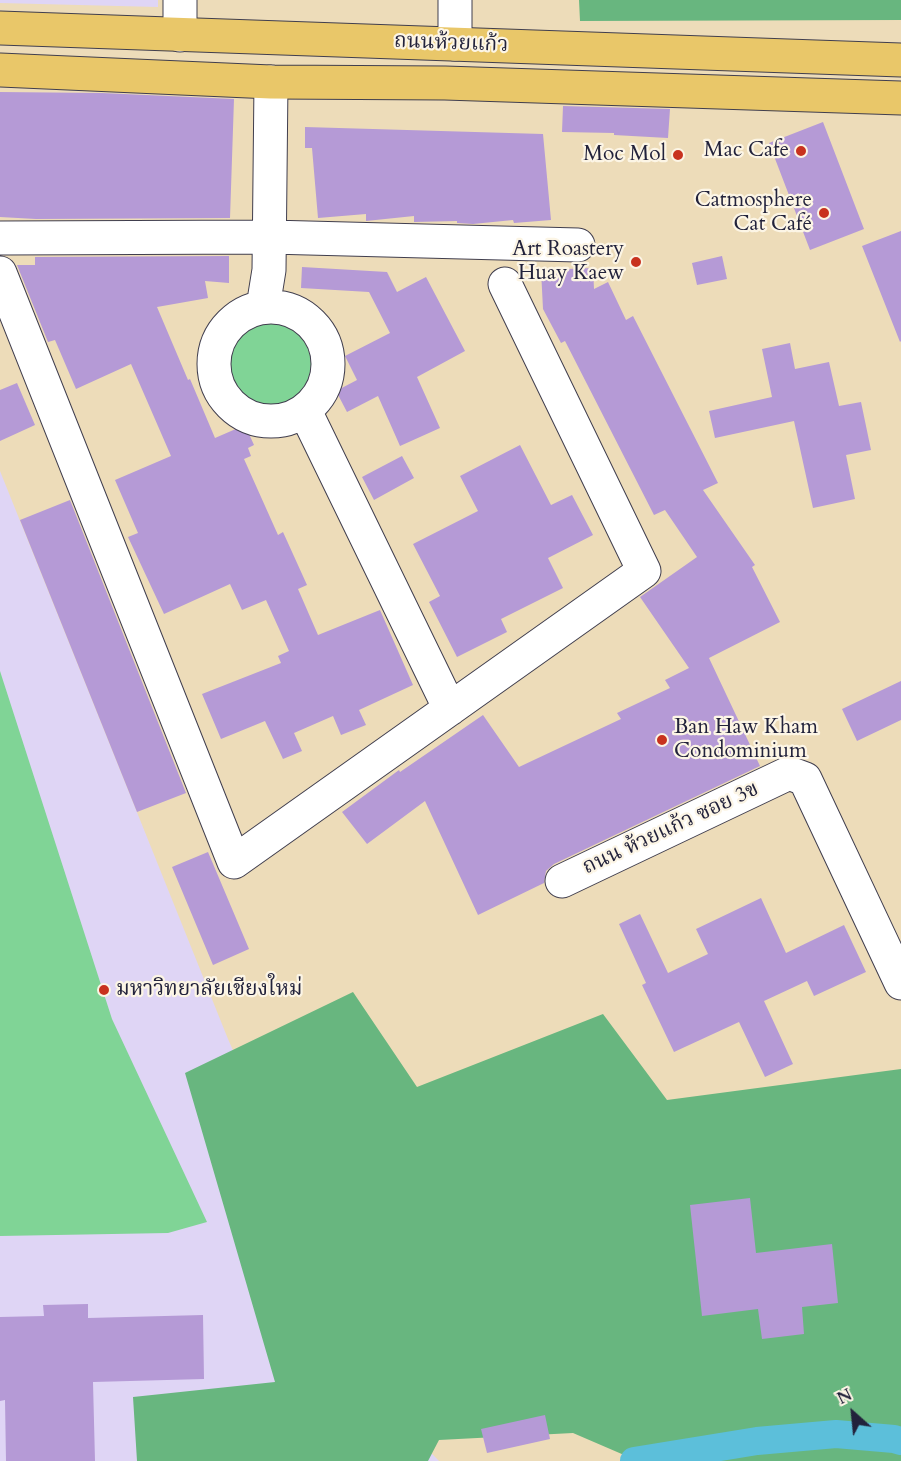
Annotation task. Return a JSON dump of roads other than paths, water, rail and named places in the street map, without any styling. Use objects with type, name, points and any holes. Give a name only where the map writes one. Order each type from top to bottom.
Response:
[{"type":"main road","name":"ถนนห้วยแก้ว","points":[[0,28],[901,60]]},
{"type":"main road","points":[[453,84],[455,44]]},
{"type":"main road","name":"ถนนห้วยแก้ว","points":[[0,70],[271,82],[453,84],[901,98]]},
{"type":"street","points":[[180,0],[180,35]]},
{"type":"street","points":[[455,0],[455,44]]},
{"type":"street","points":[[263,308],[269,270],[271,82]]},
{"type":"street","points":[[0,238],[270,237],[578,245]]},
{"type":"street","points":[[0,273],[234,862],[644,571],[505,284]]},
{"type":"street","points":[[263,308],[282,308],[298,313],[311,323],[322,336],[327,352],[328,368],[325,384],[317,399],[305,411],[288,419],[269,422],[251,418],[234,408],[222,395],[215,377],[214,358],[219,340],[230,324],[245,313],[263,308]]},
{"type":"street","points":[[305,411],[450,709]]},
{"type":"street","name":"ถนน ห้วยแก้ว ซอย 3ข","points":[[562,881],[789,773],[805,779],[901,983]]},
{"type":"waterway","points":[[634,1461],[757,1441],[836,1434],[901,1441]]},
{"type":"place","name":"Mac Cafe","points":[[801,151]]},
{"type":"place","name":"Moc Mol","points":[[678,155]]},
{"type":"place","name":"Catmosphere Cat Café","points":[[824,213]]},
{"type":"place","name":"Art Roastery Huay Kaew","points":[[636,262]]},
{"type":"place","name":"Ban Haw Kham Condominium","points":[[662,740]]},
{"type":"place","name":"มหาวิทยาลัยเชียงใหม่","points":[[104,990]]}]
